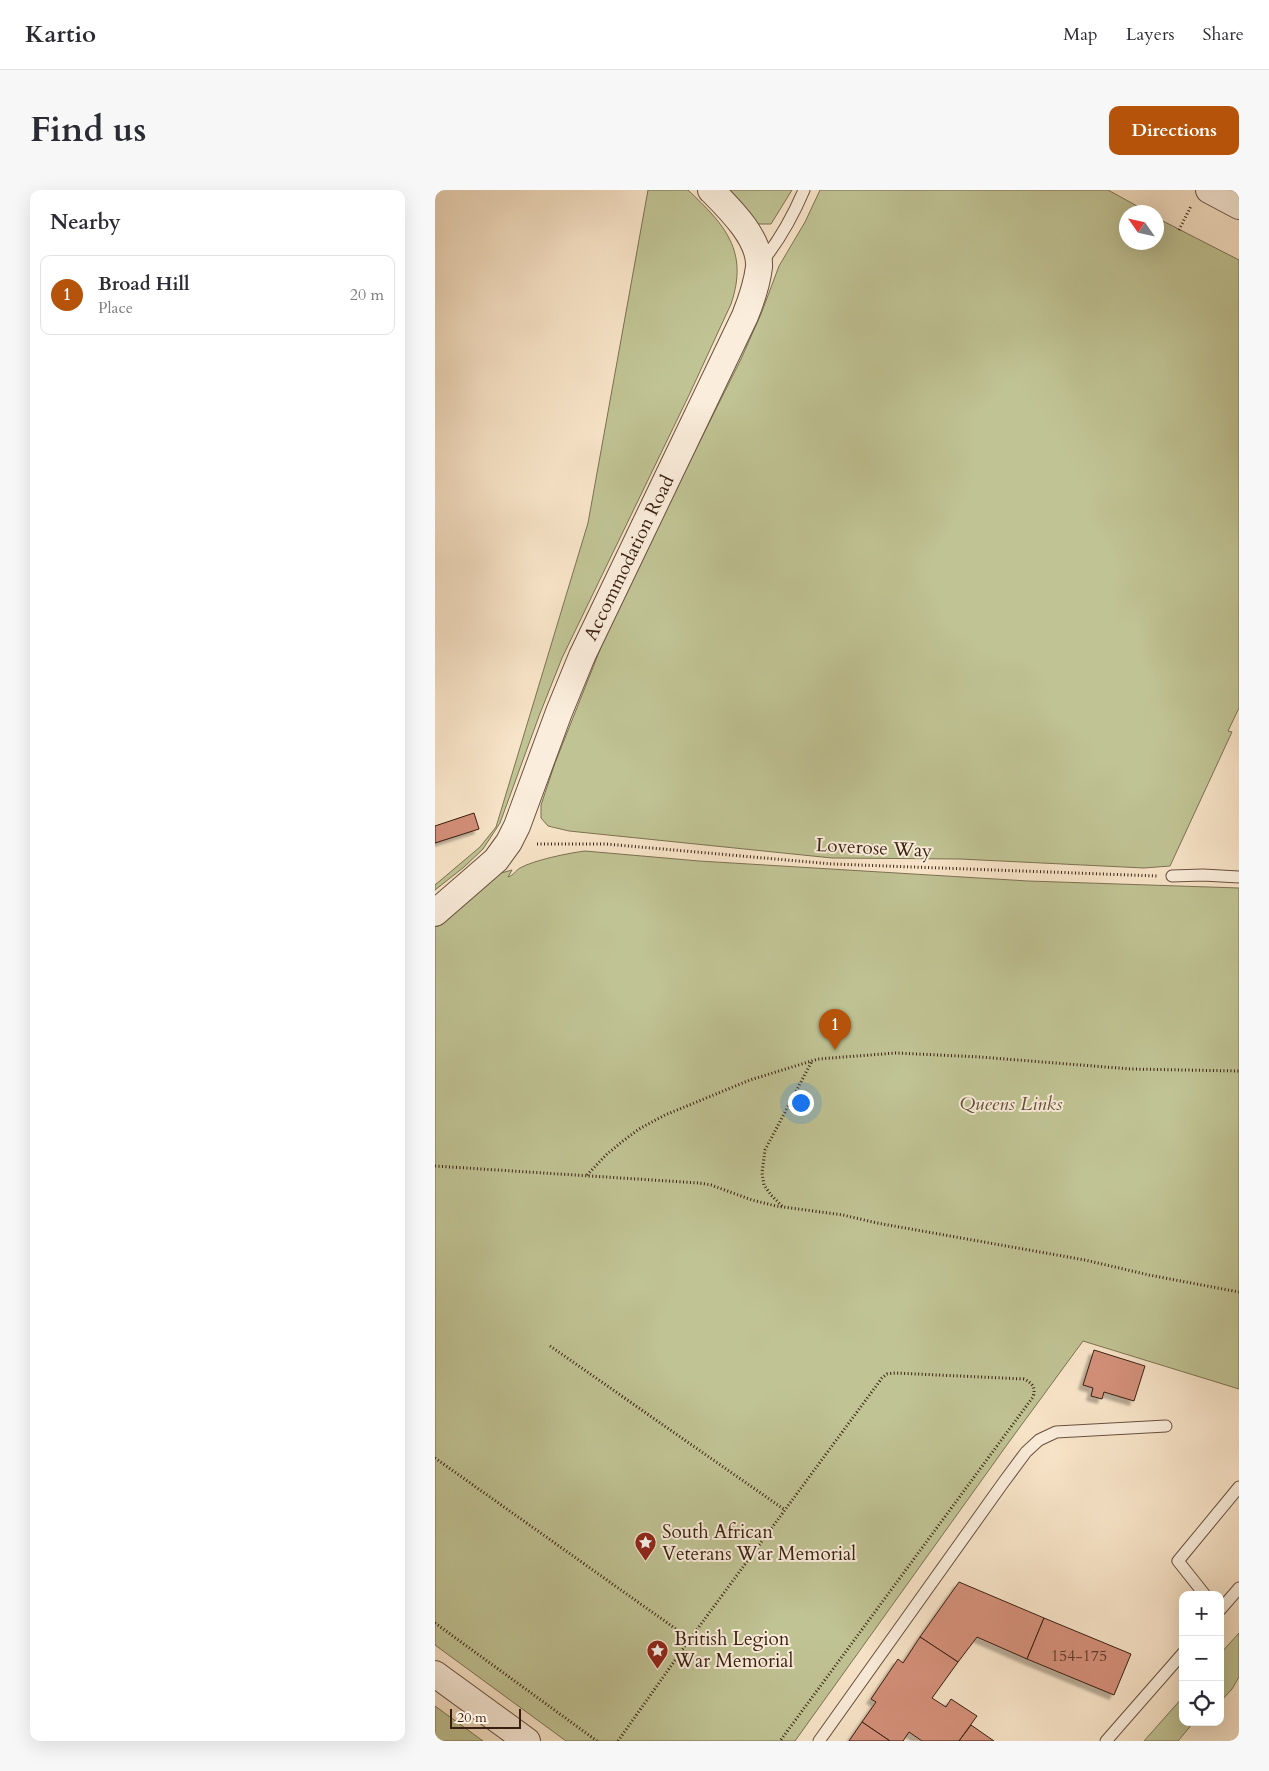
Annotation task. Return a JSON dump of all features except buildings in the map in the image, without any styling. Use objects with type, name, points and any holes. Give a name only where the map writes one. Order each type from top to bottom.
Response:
[{"type":"street","name":"Accommodation Road","points":[[435,913],[496,860],[509,842],[522,815],[559,712],[582,656],[753,296],[759,266],[757,254],[747,232],[737,218],[711,190]]},
{"type":"street","points":[[1202,194],[1239,206]]},
{"type":"street","points":[[435,1674],[527,1741]]},
{"type":"lane","points":[[759,266],[775,246],[804,190]]},
{"type":"lane","points":[[1172,876],[1203,874],[1239,877]]},
{"type":"lane","points":[[819,1741],[1026,1452],[1039,1440],[1055,1432],[1166,1426]]},
{"type":"lane","points":[[1202,1591],[1179,1561],[1239,1487]]},
{"type":"lane","points":[[1224,1605],[1239,1588]]},
{"type":"lane","points":[[1106,1741],[1179,1658]]},
{"type":"path","points":[[1179,230],[1202,194]]},
{"type":"path","name":"Loverose Way","points":[[509,842],[605,844],[831,864],[1172,876]]},
{"type":"path","points":[[587,1176],[607,1154],[639,1129],[750,1080],[812,1060],[874,1054],[980,1056],[1131,1069],[1239,1071]]},
{"type":"path","points":[[782,1207],[764,1185],[762,1173],[765,1150],[812,1060]]},
{"type":"path","points":[[435,1166],[699,1183],[711,1185],[752,1200],[782,1207],[843,1215],[1085,1260],[1149,1275],[1239,1292]]},
{"type":"path","points":[[550,1346],[785,1510]]},
{"type":"path","points":[[618,1741],[882,1378],[887,1374],[895,1373],[1024,1379],[1030,1382],[1034,1386],[1035,1392],[1033,1397],[780,1741]]},
{"type":"path","points":[[435,1458],[690,1640]]},
{"type":"path","points":[[435,1623],[597,1741]]},
{"type":"green space","points":[[648,190],[688,190],[723,227],[735,254],[737,269],[736,285],[731,304],[562,658],[500,823],[483,849],[435,890],[435,885],[480,847],[496,827],[588,523]]},
{"type":"green space","points":[[725,190],[792,190],[771,224],[757,224]]},
{"type":"green space","points":[[820,190],[1108,190],[1135,205],[1119,205],[1119,250],[1164,250],[1164,222],[1239,260],[1239,708],[1228,731],[1232,732],[1170,866],[1144,868],[960,859],[832,858],[569,831],[548,826],[541,818],[541,805],[555,763],[609,627],[741,359],[779,266],[805,222]]},
{"type":"green space","name":"Queens Links","points":[[585,851],[699,861],[1028,881],[1239,888],[1239,1389],[1083,1341],[795,1741],[566,1741],[435,1645],[435,919],[494,875],[512,870],[508,877],[520,868],[534,862]]},
{"type":"green space","points":[[1239,1633],[1239,1677],[1224,1698],[1224,1681],[1224,1650]]},
{"type":"green space","points":[[1179,1702],[1179,1726],[1191,1726],[1178,1741],[1144,1741]]},
{"type":"green space","points":[[435,1706],[483,1741],[435,1741]]},
{"type":"place","name":"Broad Hill","points":[[835,1050]]},
{"type":"place","name":"South African Veterans War Memorial","points":[[646,1562]]},
{"type":"place","name":"British Legion War Memorial","points":[[658,1669]]}]
